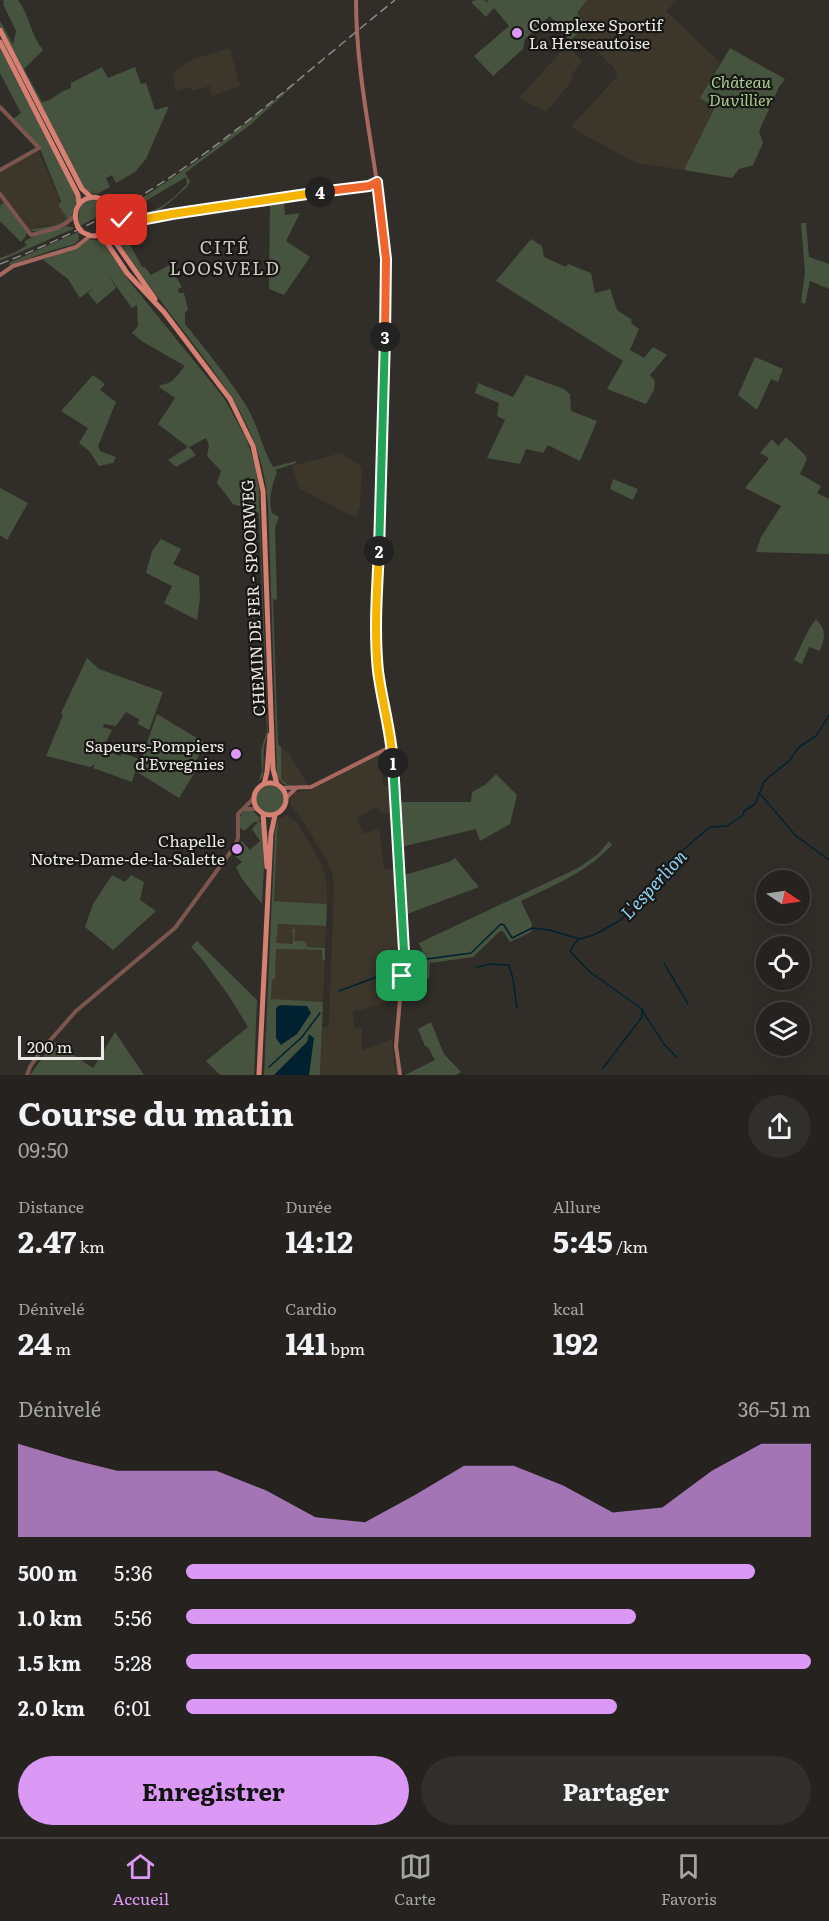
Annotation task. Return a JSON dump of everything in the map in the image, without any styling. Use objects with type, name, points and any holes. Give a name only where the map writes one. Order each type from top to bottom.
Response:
[{"type":"highway","points":[[0,30],[78,195],[79,204],[75,216],[79,229],[91,236],[99,235],[110,227]]},
{"type":"highway","points":[[0,42],[82,189],[91,197]]},
{"type":"highway","points":[[79,204],[91,197],[102,198],[113,211],[110,227],[112,239],[164,312]]},
{"type":"highway","name":"CHEMIN DE FER - SPOORWEG","points":[[99,235],[127,273],[164,312],[230,399],[249,437],[258,464],[264,506],[273,769],[286,798]]},
{"type":"highway","name":"CHEMIN DE FER - SPOORWEG","points":[[264,784],[272,725]]},
{"type":"highway","points":[[275,815],[263,814],[257,809],[253,799],[256,790],[264,784],[280,786]]},
{"type":"highway","points":[[260,1075],[272,825],[275,815],[285,807],[286,798]]},
{"type":"highway","points":[[263,814],[269,878]]},
{"type":"main road","points":[[356,0],[356,37],[386,259],[377,656],[392,746],[404,951],[396,1046],[400,1075]]},
{"type":"main road","points":[[110,227],[122,220],[135,221],[369,186],[377,182]]},
{"type":"main road","points":[[113,211],[122,220]]},
{"type":"main road","points":[[79,229],[80,244]]},
{"type":"main road","points":[[0,275],[13,266],[80,244],[91,236]]},
{"type":"main road","points":[[280,786],[311,787],[392,746]]},
{"type":"main road","points":[[286,798],[296,788]]},
{"type":"street","points":[[0,107],[39,148],[0,170]]},
{"type":"street","points":[[0,194],[31,235],[57,229],[75,216]]},
{"type":"street","points":[[65,225],[71,224],[79,229]]},
{"type":"street","points":[[27,1075],[40,1052],[76,1011],[159,942],[188,912],[235,846],[238,838],[237,818],[240,811],[253,799]]},
{"type":"street","points":[[244,808],[257,809]]},
{"type":"shaded area","points":[[587,0],[678,0],[666,11],[720,62],[700,97],[715,106],[684,170],[637,163],[571,127],[618,75],[583,37],[571,49],[582,61],[571,76],[572,81],[546,112],[519,98],[587,23],[577,13]]},
{"type":"shaded area","points":[[230,48],[240,86],[212,96],[210,86],[192,91],[190,87],[177,91],[175,89],[173,72],[191,60]]},
{"type":"shaded area","points":[[37,151],[59,198],[58,205],[67,218],[57,225],[41,226],[30,230],[7,200],[0,206],[0,171]]},
{"type":"shaded area","points":[[341,453],[362,467],[360,506],[356,518],[300,489],[292,466]]},
{"type":"shaded area","points":[[281,747],[290,755],[309,787],[287,784],[281,779]]},
{"type":"shaded area","points":[[381,753],[383,786],[392,786],[394,824],[390,824],[388,813],[382,813],[377,807],[356,818],[364,834],[379,827],[384,869],[396,868],[402,949],[397,999],[353,1012],[354,1027],[362,1028],[362,1050],[392,1039],[394,1062],[398,1075],[320,1075],[322,1027],[328,1027],[329,1021],[334,887],[332,873],[326,859],[291,806],[290,800],[294,792],[310,790]]},
{"type":"shaded area","points":[[287,815],[297,822],[322,865],[327,886],[327,904],[274,901],[278,819]]},
{"type":"shaded area","points":[[274,924],[326,926],[323,1002],[271,1000]]},
{"type":"green space","points":[[1,0],[18,0],[43,50],[24,69],[42,102],[71,88],[71,83],[102,67],[108,78],[135,67],[141,84],[146,83],[155,110],[169,106],[146,159],[135,172],[116,183],[112,175],[106,178],[110,187],[97,194],[86,192],[0,26],[0,21],[13,44],[16,31],[3,4],[4,1]]},
{"type":"green space","name":"Complexe Sportif La Herseautoise","points":[[484,0],[488,3],[487,0],[587,0],[577,13],[586,25],[570,41],[550,16],[525,39],[523,49],[493,76],[474,56],[509,26],[494,8],[486,17],[471,2]]},
{"type":"green space","points":[[0,47],[77,197],[69,219],[50,230],[39,232],[30,230],[55,225],[67,218],[58,205],[61,201],[39,146],[13,119],[21,113],[0,73]]},
{"type":"green space","name":"Château Duvillier","points":[[730,48],[785,79],[759,131],[763,143],[753,165],[739,169],[732,178],[684,170],[715,107],[700,98]]},
{"type":"green space","points":[[302,78],[250,125],[185,173],[190,181],[187,187],[164,207],[137,220],[128,219],[116,212],[150,193],[204,156]],"holes":[[[186,177],[187,184],[171,200],[158,208],[137,214],[134,208]]]},
{"type":"green space","points":[[91,200],[102,202],[110,210],[80,226],[80,210],[83,204]]},
{"type":"green space","points":[[4,202],[27,232],[21,242],[0,221],[0,206]]},
{"type":"green space","points":[[270,202],[284,202],[285,215],[300,213],[286,241],[310,257],[284,295],[269,289]]},
{"type":"green space","points":[[122,223],[122,229],[142,267],[145,267],[151,275],[169,265],[182,287],[178,289],[179,293],[184,293],[188,310],[185,312],[185,324],[247,407],[273,467],[296,461],[296,463],[275,470],[277,472],[270,503],[272,513],[279,517],[275,528],[277,600],[273,599],[278,744],[281,747],[281,779],[294,786],[284,784],[277,775],[268,503],[258,453],[250,432],[228,392],[113,234],[115,225]]},
{"type":"green space","points":[[801,223],[806,223],[809,257],[829,264],[829,289],[810,281],[805,304],[801,302],[805,273]]},
{"type":"green space","points":[[66,226],[75,228],[0,261],[0,258],[27,245],[24,242],[29,239]]},
{"type":"green space","points":[[78,232],[79,240],[75,244],[10,265],[9,263]]},
{"type":"green space","points":[[90,239],[103,242],[130,282],[224,398],[246,438],[255,465],[259,489],[268,734],[264,747],[263,776],[258,783],[262,771],[261,750],[267,731],[259,513],[233,504],[217,483],[221,471],[207,456],[209,446],[206,438],[189,447],[196,455],[176,467],[168,460],[188,447],[158,424],[175,398],[159,387],[172,381],[185,366],[143,342],[132,333],[138,326],[137,305],[132,308],[109,276],[116,288],[97,304],[88,293],[99,284],[80,298],[68,279],[43,260],[75,249]]},
{"type":"green space","points":[[531,239],[542,246],[544,257],[566,267],[568,264],[591,273],[595,293],[610,289],[617,310],[632,320],[631,323],[639,329],[630,350],[644,358],[653,347],[667,355],[650,375],[655,381],[654,390],[646,404],[607,389],[623,361],[496,281]]},
{"type":"green space","points":[[755,357],[783,369],[778,382],[771,379],[757,410],[738,395]]},
{"type":"green space","points":[[93,375],[105,384],[100,390],[116,402],[98,446],[100,451],[116,457],[113,463],[99,466],[90,452],[79,443],[88,428],[61,411]]},
{"type":"green space","points":[[526,375],[564,389],[570,394],[571,411],[597,421],[580,461],[548,445],[543,453],[526,449],[520,464],[487,458],[505,420],[497,416],[499,403],[475,393],[478,383],[513,397]]},
{"type":"green space","points":[[786,437],[807,459],[800,474],[821,486],[817,493],[829,499],[829,554],[756,552],[761,537],[781,506],[745,488],[769,458],[760,453],[772,439],[778,446]]},
{"type":"green space","points":[[613,479],[638,489],[633,500],[610,489]]},
{"type":"green space","points":[[0,488],[28,503],[7,540],[0,535]]},
{"type":"green space","points":[[161,539],[181,549],[173,564],[199,576],[200,599],[197,620],[164,603],[172,586],[146,573],[152,551]]},
{"type":"green space","points":[[816,619],[823,631],[822,646],[820,651],[809,647],[802,664],[794,660]]},
{"type":"green space","points":[[87,658],[99,669],[163,692],[149,730],[138,724],[139,719],[126,712],[116,726],[104,724],[103,727],[112,730],[95,764],[90,767],[46,756],[63,715],[61,713]]},
{"type":"green space","points":[[157,714],[205,743],[196,761],[200,764],[179,798],[137,772]]},
{"type":"green space","points":[[103,749],[120,756],[123,753],[139,759],[132,782],[93,768]]},
{"type":"green space","points":[[496,774],[517,795],[510,824],[480,841],[476,829],[401,847],[398,802],[471,802],[472,792],[485,785]]},
{"type":"green space","points":[[270,786],[280,790],[284,800],[280,810],[270,814],[260,810],[256,800],[260,790]]},
{"type":"green space","points":[[244,811],[253,811],[262,823],[264,867],[262,904],[242,879],[236,867],[242,862],[233,854],[242,841],[250,850],[260,841],[252,829],[258,822],[254,822],[244,831],[239,827],[239,818]]},
{"type":"green space","points":[[278,819],[274,901],[327,904],[326,926],[278,924],[276,943],[293,944],[292,930],[295,928],[294,941],[304,941],[308,947],[325,948],[325,960],[320,958],[322,950],[276,949],[275,979],[272,979],[271,999],[323,1002],[320,1075],[309,1075],[311,1056],[307,1042],[274,1075],[264,1075],[275,831]]},
{"type":"green space","points":[[609,841],[612,845],[591,864],[521,901],[532,924],[531,932],[510,942],[503,931],[500,931],[473,957],[430,963],[429,978],[405,985],[407,968],[426,960],[419,943],[578,868],[598,854]]},
{"type":"green space","points":[[455,858],[479,887],[407,914],[404,875],[449,862]]},
{"type":"green space","points":[[112,875],[125,882],[131,875],[144,882],[140,900],[156,911],[113,950],[85,927],[93,904]]},
{"type":"green space","points":[[197,941],[257,1000],[254,1075],[220,1075],[206,1061],[248,1027],[229,996],[191,947]]},
{"type":"green space","points":[[431,1022],[444,1054],[461,1072],[456,1075],[405,1075],[435,1060],[428,1047],[425,1046],[418,1029]]},
{"type":"green space","points":[[115,1032],[144,1075],[30,1075],[54,1042],[93,1068]]},
{"type":"water","points":[[280,1005],[307,1006],[311,1013],[297,1034],[281,1045],[276,1038],[276,1008]]},
{"type":"water","points":[[309,1034],[314,1038],[309,1075],[274,1075],[307,1042]]},
{"type":"waterway","name":"L'esperlion","points":[[409,966],[427,959],[471,953],[501,924],[512,938],[532,928],[549,930],[580,939],[596,934],[619,921],[633,909],[676,856],[705,831],[711,827],[727,826],[755,804],[764,782],[789,761],[799,747],[816,736],[829,715]]},
{"type":"waterway","points":[[761,795],[796,836],[829,860]]},
{"type":"waterway","points":[[578,939],[570,951],[590,972],[642,1009],[642,1017],[603,1068]]},
{"type":"waterway","points":[[664,963],[688,1004]]},
{"type":"waterway","points":[[477,967],[490,964],[509,965],[517,1008]]},
{"type":"waterway","name":"L'esperlion","points":[[339,991],[382,975]]},
{"type":"waterway","points":[[642,1010],[664,1044],[677,1058]]},
{"type":"waterway","name":"L'esperlion","points":[[269,1067],[302,1037],[320,1013]]},
{"type":"railway","points":[[0,264],[93,222],[138,198],[181,170],[263,109],[395,0]]},
{"type":"place","name":"Complexe Sportif La Herseautoise","points":[[517,33]]},
{"type":"place","name":"Sapeurs-Pompiers d'Evregnies","points":[[236,754]]},
{"type":"place","name":"Chapelle Notre-Dame-de-la-Salette","points":[[237,849]]},
{"type":"district","name":"CITÉ LOOSVELD","points":[[225,256]]},
{"type":"route","points":[[122,220],[135,221],[369,186],[377,182],[386,259],[386,311],[377,656],[392,746],[404,951],[402,976]]}]
